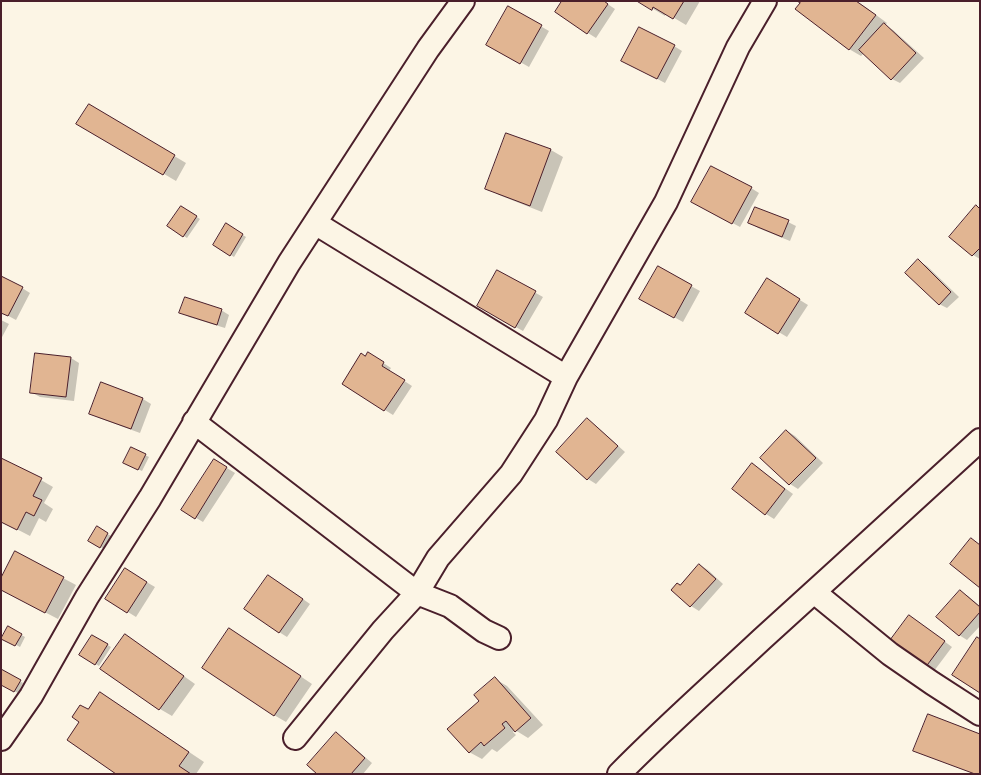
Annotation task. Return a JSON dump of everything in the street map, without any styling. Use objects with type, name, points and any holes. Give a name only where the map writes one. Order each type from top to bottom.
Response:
[{"type":"street","points":[[1,739],[31,696],[88,597],[150,498],[289,263],[428,49],[463,1]]},
{"type":"street","points":[[295,738],[383,630],[417,593],[438,558],[511,474],[546,420],[566,377],[666,202],[738,47],[765,1]]},
{"type":"street","points":[[315,223],[566,377]]},
{"type":"street","points":[[194,422],[417,593],[450,606],[484,631],[499,638]]},
{"type":"street","points":[[619,774],[654,738],[980,440]]},
{"type":"street","points":[[814,592],[890,654],[980,714]]},
{"type":"building","points":[[562,1],[604,1],[608,4],[587,34],[555,12]]},
{"type":"building","points":[[637,1],[684,1],[673,19],[653,7],[652,10]]},
{"type":"building","points":[[797,1],[856,1],[876,15],[849,50],[795,9],[800,3]]},
{"type":"building","points":[[508,6],[542,25],[520,64],[486,45]]},
{"type":"building","points":[[884,23],[916,53],[891,80],[859,50]]},
{"type":"building","points":[[639,27],[675,45],[657,79],[621,61]]},
{"type":"building","points":[[89,104],[175,155],[163,175],[76,124]]},
{"type":"building","points":[[506,133],[551,149],[530,206],[485,189]]},
{"type":"building","points":[[711,166],[752,187],[732,224],[691,202]]},
{"type":"building","points":[[976,205],[980,209],[980,248],[972,256],[949,237]]},
{"type":"building","points":[[181,206],[197,216],[183,237],[167,226]]},
{"type":"building","points":[[755,207],[789,220],[782,237],[748,223]]},
{"type":"building","points":[[226,223],[243,234],[230,256],[213,245]]},
{"type":"building","points":[[918,259],[951,292],[939,305],[905,273]]},
{"type":"building","points":[[658,266],[692,285],[674,318],[639,299]]},
{"type":"building","points":[[497,270],[536,291],[515,328],[477,306]]},
{"type":"building","points":[[1,276],[23,287],[8,316],[1,313]]},
{"type":"building","points":[[767,278],[800,299],[778,334],[745,313]]},
{"type":"building","points":[[185,297],[222,309],[217,325],[179,313]]},
{"type":"building","points":[[368,352],[384,362],[382,366],[405,380],[384,411],[342,384],[361,353],[365,356]]},
{"type":"building","points":[[35,353],[71,357],[66,397],[30,393]]},
{"type":"building","points":[[101,382],[143,398],[131,429],[89,414]]},
{"type":"building","points":[[587,418],[618,446],[587,480],[556,452]]},
{"type":"building","points":[[786,430],[816,458],[789,485],[760,458]]},
{"type":"building","points":[[131,447],[146,454],[138,470],[123,463]]},
{"type":"building","points":[[1,458],[42,478],[33,496],[42,500],[34,516],[26,512],[17,530],[1,522]]},
{"type":"building","points":[[214,459],[227,467],[195,519],[181,510]]},
{"type":"building","points":[[752,463],[785,489],[765,515],[732,489]]},
{"type":"building","points":[[97,526],[108,533],[100,548],[88,541]]},
{"type":"building","points":[[971,538],[980,545],[980,588],[950,564]]},
{"type":"building","points":[[15,551],[64,577],[45,613],[1,590],[1,578]]},
{"type":"building","points":[[699,564],[716,579],[690,607],[671,590],[677,583],[680,585]]},
{"type":"building","points":[[125,568],[147,582],[127,613],[105,599]]},
{"type":"building","points":[[268,575],[303,599],[279,633],[244,609]]},
{"type":"building","points":[[960,590],[980,607],[980,612],[959,636],[936,617]]},
{"type":"building","points":[[909,615],[945,641],[925,668],[889,642]]},
{"type":"building","points":[[8,626],[22,634],[15,646],[1,639]]},
{"type":"building","points":[[229,628],[301,676],[274,716],[202,668]]},
{"type":"building","points":[[125,634],[184,676],[159,710],[100,669]]},
{"type":"building","points":[[92,635],[108,644],[95,665],[79,655]]},
{"type":"building","points":[[977,637],[980,639],[980,693],[952,675]]},
{"type":"building","points":[[1,669],[21,680],[14,692],[1,685]]},
{"type":"building","points":[[495,677],[531,718],[515,732],[506,721],[502,724],[505,728],[484,746],[481,742],[469,753],[447,729],[479,701],[474,695]]},
{"type":"building","points":[[100,692],[189,752],[179,766],[191,774],[116,774],[67,740],[79,722],[72,717],[80,705],[88,709]]},
{"type":"building","points":[[928,714],[980,734],[980,774],[975,774],[913,751]]},
{"type":"building","points":[[336,732],[365,758],[351,774],[317,774],[307,765]]}]
